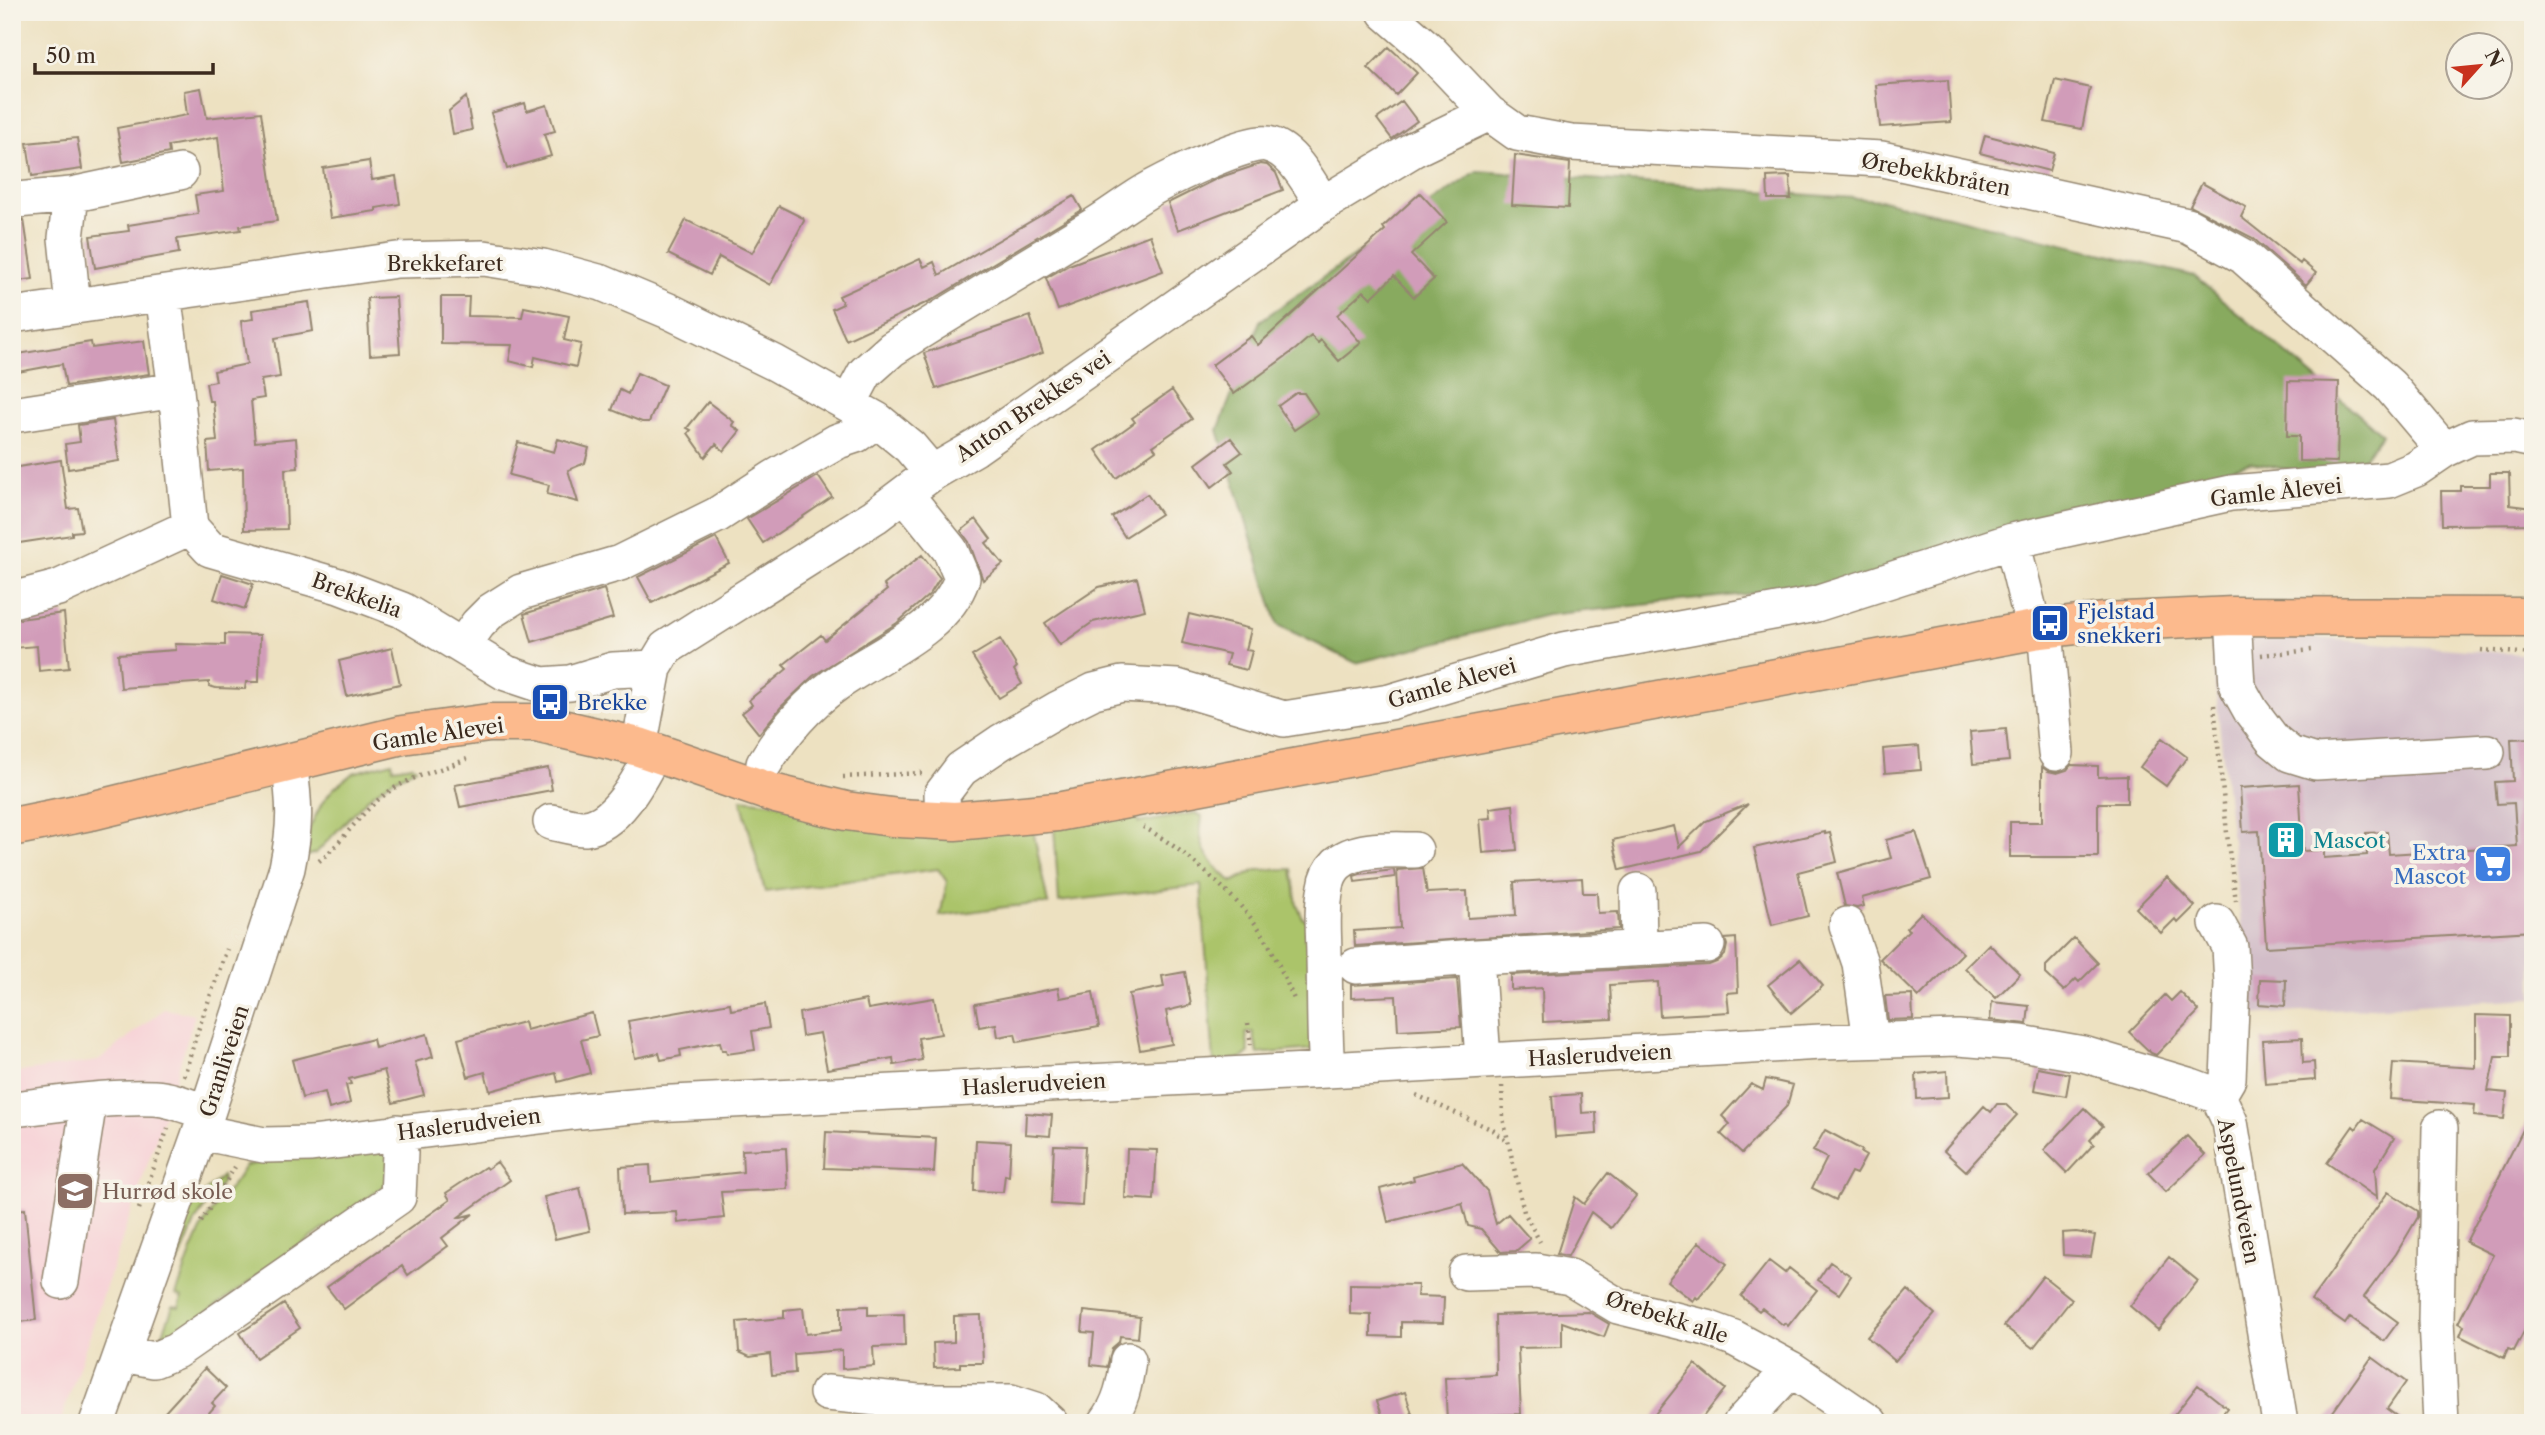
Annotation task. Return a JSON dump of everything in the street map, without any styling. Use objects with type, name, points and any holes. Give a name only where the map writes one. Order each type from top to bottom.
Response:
[{"type":"main road","name":"Gamle Ålevei","points":[[12,827],[91,811],[402,735],[489,723],[536,723],[646,749],[775,794],[845,811],[898,818],[943,820],[1057,812],[2040,630],[2103,622],[2233,616],[2532,627]]},
{"type":"street","name":"Ørebekkbråten","points":[[1385,12],[1429,50],[1489,113],[1517,133],[1571,143],[1882,159],[2188,226],[2242,256],[2390,386],[2444,450]]},
{"type":"street","name":"Anton Brekkes vei","points":[[551,822],[586,828],[617,810],[638,783],[646,749],[654,668],[666,648],[875,516],[932,473],[975,448],[1323,204],[1414,149],[1489,113]]},
{"type":"street","points":[[463,645],[491,611],[521,592],[620,563],[717,515],[838,441],[856,435],[863,412],[865,373],[878,360],[902,342],[1095,226],[1150,188],[1230,152],[1264,143],[1280,149],[1289,157],[1323,204]]},
{"type":"street","points":[[17,200],[71,195],[180,172]]},
{"type":"street","points":[[71,195],[66,238],[73,306]]},
{"type":"street","name":"Brekkefaret","points":[[12,315],[397,260],[484,258],[543,267],[602,284],[671,312],[775,363],[863,412],[911,447],[932,473]]},
{"type":"street","points":[[12,600],[58,588],[190,527],[163,294]]},
{"type":"street","points":[[12,415],[176,390]]},
{"type":"street","name":"Gamle Ålevei","points":[[943,820],[942,794],[961,769],[1058,709],[1094,691],[1122,684],[1177,687],[1284,719],[1390,702],[1564,650],[1816,604],[2012,541],[2231,494],[2389,480],[2416,469],[2444,450],[2472,437],[2514,436],[2533,440]]},
{"type":"street","points":[[764,764],[785,733],[821,696],[933,620],[958,589],[962,578],[950,550],[905,494]]},
{"type":"street","name":"Brekkelia","points":[[190,527],[210,549],[339,586],[402,610],[506,673],[542,685],[570,683],[613,670],[654,668]]},
{"type":"street","points":[[2012,541],[2040,630],[2056,753]]},
{"type":"street","points":[[2233,616],[2236,671],[2251,711],[2273,740],[2290,754],[2316,762],[2487,752]]},
{"type":"street","name":"Granliveien","points":[[97,1423],[122,1354],[195,1116],[287,868],[293,841],[295,810],[289,762]]},
{"type":"street","points":[[1327,1070],[1324,917],[1326,888],[1331,870],[1351,855],[1394,842]]},
{"type":"street","points":[[1637,891],[1639,948]]},
{"type":"street","points":[[1847,925],[1860,963],[1871,1040]]},
{"type":"street","name":"Aspelundveien","points":[[2223,935],[2232,984],[2228,1079],[2218,1096],[2230,1122],[2280,1423]]},
{"type":"street","points":[[1356,966],[1707,945]]},
{"type":"street","points":[[1476,957],[1491,1060]]},
{"type":"street","name":"Haslerudveien","points":[[12,1109],[155,1098],[264,1145],[311,1144],[653,1104],[1871,1040],[1958,1038],[2021,1043],[2083,1054],[2218,1096]]},
{"type":"street","points":[[61,1281],[89,1101]]},
{"type":"street","points":[[2440,1128],[2436,1320],[2441,1423]]},
{"type":"street","points":[[122,1354],[155,1360],[176,1351],[397,1197],[400,1153],[397,1132]]},
{"type":"street","points":[[1466,1273],[1536,1271],[1570,1277]]},
{"type":"street","name":"Ørebekk alle","points":[[1570,1277],[1618,1306],[1734,1338],[1791,1369],[1870,1423]]},
{"type":"street","points":[[1106,1423],[1115,1412],[1125,1384],[1128,1360]]},
{"type":"street","points":[[1741,1423],[1791,1369]]},
{"type":"street","points":[[827,1393],[918,1402],[1011,1402],[1036,1409],[1050,1423]]},
{"type":"path","points":[[2477,650],[2532,627]]},
{"type":"path","points":[[2223,935],[2235,932],[2236,901],[2214,702],[2236,671],[2319,649]]},
{"type":"path","points":[[317,862],[330,852],[381,797],[394,788],[415,777],[477,754]]},
{"type":"path","points":[[1137,824],[1200,868],[1247,915],[1268,943],[1298,1006]]},
{"type":"path","points":[[138,1214],[195,1116],[197,1033],[230,942]]},
{"type":"path","points":[[1491,1060],[1524,1212],[1541,1243],[1570,1277]]},
{"type":"path","points":[[1384,1067],[1411,1093],[1493,1130],[1508,1143]]},
{"type":"shaded area","points":[[2209,630],[2533,655],[2533,998],[2251,1015]]},
{"type":"shaded area","name":"Hurrød skole","points":[[164,1009],[195,1014],[165,1112],[60,1423],[12,1423],[12,1073],[98,1061]]},
{"type":"green space","points":[[1477,171],[1882,200],[2194,276],[2382,434],[2347,481],[2250,462],[1862,582],[1547,615],[1356,663],[1278,625],[1218,430],[1260,321]]},
{"type":"green space","points":[[392,762],[393,768],[412,765],[416,768],[392,780],[369,797],[316,853],[306,856],[309,829],[322,803],[333,789],[353,773]]},
{"type":"green space","points":[[741,799],[1033,830],[1048,904],[940,916],[947,882],[938,869],[765,892]]},
{"type":"green space","points":[[1194,813],[1202,816],[1200,836],[1205,852],[1232,882],[1257,870],[1292,869],[1297,905],[1303,919],[1316,921],[1313,1049],[1258,1054],[1253,1032],[1246,1033],[1249,1052],[1242,1058],[1214,1063],[1201,885],[1059,902],[1054,827],[1134,815],[1139,823]]},
{"type":"green space","points":[[389,1144],[393,1180],[158,1347],[173,1306],[179,1307],[182,1297],[176,1295],[198,1237],[211,1212],[245,1166]]},
{"type":"green space","points":[[222,1176],[223,1181],[196,1220],[178,1264],[175,1264],[180,1234],[187,1214]]},
{"type":"building","points":[[1389,47],[1417,73],[1396,95],[1368,68]]},
{"type":"building","points":[[1948,80],[1951,122],[1880,127],[1876,85]]},
{"type":"building","points":[[2055,80],[2090,88],[2082,129],[2045,122]]},
{"type":"building","points":[[201,88],[207,118],[261,112],[277,221],[240,226],[241,230],[177,239],[179,253],[95,268],[90,236],[129,231],[128,225],[198,214],[195,195],[224,191],[218,137],[168,146],[169,153],[123,162],[117,128],[187,115],[184,91]]},
{"type":"building","points":[[466,97],[472,130],[453,134],[449,111]]},
{"type":"building","points":[[1402,101],[1417,121],[1392,139],[1377,119]]},
{"type":"building","points":[[525,103],[527,111],[547,105],[555,131],[544,134],[551,156],[507,169],[491,113]]},
{"type":"building","points":[[1985,135],[2054,153],[2049,171],[1980,153]]},
{"type":"building","points":[[77,138],[82,169],[32,176],[27,143]]},
{"type":"building","points":[[1515,155],[1570,163],[1568,208],[1512,205]]},
{"type":"building","points":[[369,161],[372,180],[396,176],[400,204],[376,208],[376,211],[330,218],[323,168]]},
{"type":"building","points":[[1260,164],[1267,165],[1276,173],[1283,190],[1178,230],[1168,203],[1218,178]]},
{"type":"building","points":[[1790,176],[1791,199],[1768,199],[1767,177]]},
{"type":"building","points":[[2202,183],[2246,207],[2241,217],[2300,264],[2302,261],[2316,273],[2306,285],[2253,238],[2190,206]]},
{"type":"building","points":[[1420,193],[1447,222],[1411,255],[1434,279],[1414,297],[1394,276],[1371,298],[1364,291],[1337,315],[1361,343],[1339,361],[1321,340],[1318,343],[1311,336],[1234,394],[1212,365],[1251,336],[1258,345],[1385,230],[1383,227]]},
{"type":"building","points":[[1074,196],[1082,210],[932,300],[846,340],[832,309],[843,304],[839,296],[920,259],[924,267],[934,262],[939,275]]},
{"type":"building","points":[[779,206],[804,221],[770,285],[719,257],[710,275],[668,254],[686,220],[752,253]]},
{"type":"building","points":[[12,219],[24,220],[33,279],[12,282]]},
{"type":"building","points":[[1150,235],[1163,271],[1058,310],[1046,278],[1069,265]]},
{"type":"building","points":[[396,297],[400,353],[370,355],[367,298]]},
{"type":"building","points":[[441,297],[469,297],[468,316],[522,317],[524,307],[569,316],[564,340],[581,344],[576,367],[535,357],[533,367],[509,361],[512,345],[441,344]]},
{"type":"building","points":[[309,302],[313,331],[275,338],[280,377],[261,380],[264,398],[251,400],[255,442],[296,438],[298,468],[285,469],[287,529],[244,530],[243,468],[209,471],[207,442],[217,441],[213,401],[209,401],[206,383],[216,381],[214,371],[247,364],[241,321],[253,319],[252,310]]},
{"type":"building","points":[[1030,316],[1043,353],[936,389],[924,353]]},
{"type":"building","points":[[144,341],[149,374],[66,386],[62,364],[12,373],[12,355],[91,342],[92,348]]},
{"type":"building","points":[[637,373],[665,385],[649,422],[642,422],[612,410],[620,390],[628,394]]},
{"type":"building","points":[[2288,381],[2339,382],[2337,462],[2299,461],[2299,436],[2287,436]]},
{"type":"building","points":[[1172,390],[1192,419],[1153,446],[1156,450],[1116,478],[1096,450],[1135,422],[1132,418]]},
{"type":"building","points":[[1296,393],[1304,393],[1318,414],[1294,430],[1278,406]]},
{"type":"building","points":[[708,402],[734,422],[732,425],[740,431],[724,451],[716,444],[705,457],[688,433],[691,430],[687,428]]},
{"type":"building","points":[[113,420],[119,461],[68,469],[65,444],[80,442],[78,425]]},
{"type":"building","points":[[1231,438],[1242,452],[1227,463],[1233,471],[1212,487],[1196,464]]},
{"type":"building","points":[[558,439],[589,448],[585,463],[568,470],[578,502],[547,494],[549,485],[509,475],[518,442],[554,452]]},
{"type":"building","points":[[61,460],[68,509],[78,508],[82,531],[19,543],[18,534],[12,535],[12,468]]},
{"type":"building","points":[[2490,473],[2509,473],[2510,505],[2533,508],[2533,524],[2442,525],[2441,491],[2460,491],[2460,486],[2490,486]]},
{"type":"building","points":[[818,476],[832,497],[763,543],[747,519]]},
{"type":"building","points":[[1147,494],[1161,514],[1125,537],[1112,517]]},
{"type":"building","points":[[976,519],[991,539],[986,543],[1003,564],[983,580],[969,542],[961,531]]},
{"type":"building","points":[[716,538],[729,563],[652,603],[638,577]]},
{"type":"building","points":[[922,555],[940,578],[930,594],[897,623],[813,676],[781,707],[759,734],[742,713],[752,705],[749,700],[787,669],[783,665],[821,635],[825,640],[887,590],[884,585]]},
{"type":"building","points":[[222,574],[253,584],[245,609],[214,599]]},
{"type":"building","points":[[1137,578],[1145,610],[1093,622],[1060,645],[1045,623],[1099,587]]},
{"type":"building","points":[[604,589],[613,618],[532,642],[524,614]]},
{"type":"building","points":[[64,613],[69,668],[39,671],[37,646],[12,648],[12,620]]},
{"type":"building","points":[[1189,614],[1251,629],[1246,650],[1252,651],[1247,670],[1226,665],[1229,654],[1182,643]]},
{"type":"building","points":[[225,634],[260,635],[259,682],[246,682],[245,689],[216,688],[209,686],[209,682],[121,688],[118,654],[176,650],[175,644],[225,645]]},
{"type":"building","points":[[1000,639],[1017,667],[1014,670],[1022,684],[999,698],[972,656]]},
{"type":"building","points":[[392,648],[400,684],[347,696],[339,661]]},
{"type":"building","points":[[2006,729],[2009,761],[1973,764],[1970,732]]},
{"type":"building","points":[[2162,738],[2187,757],[2166,786],[2140,767]]},
{"type":"building","name":"Mascot","points":[[2533,738],[2533,931],[2266,947],[2259,831],[2243,832],[2240,788],[2299,784],[2303,851],[2324,850],[2324,858],[2367,855],[2366,833],[2387,832],[2389,854],[2517,846],[2514,803],[2497,804],[2495,782],[2513,781],[2511,739]]},
{"type":"building","points":[[1919,746],[1921,770],[1885,773],[1883,749]]},
{"type":"building","points":[[2071,765],[2098,766],[2098,777],[2127,776],[2127,803],[2098,803],[2098,857],[2010,857],[2010,822],[2042,822],[2042,767],[2057,773],[2067,770]]},
{"type":"building","points":[[548,768],[552,790],[460,807],[455,785]]},
{"type":"building","points":[[1748,804],[1701,851],[1620,870],[1613,840],[1674,826],[1679,847],[1706,821]]},
{"type":"building","points":[[1513,805],[1517,850],[1483,853],[1480,819],[1491,818],[1490,808]]},
{"type":"building","points":[[1916,832],[1931,879],[1862,898],[1864,906],[1845,906],[1837,873],[1891,858],[1886,840]]},
{"type":"building","points":[[1830,833],[1837,862],[1798,872],[1808,916],[1772,925],[1754,848]]},
{"type":"building","points":[[1423,868],[1427,893],[1467,891],[1468,918],[1516,915],[1514,882],[1582,878],[1583,893],[1597,893],[1598,913],[1618,912],[1619,929],[1355,946],[1354,931],[1400,928],[1397,870]]},
{"type":"building","points":[[1394,870],[1395,877],[1355,882],[1354,876],[1360,874]]},
{"type":"building","points":[[2167,877],[2195,906],[2178,923],[2175,919],[2161,933],[2136,908]]},
{"type":"building","points":[[1921,913],[1963,953],[1919,997],[1880,959],[1909,930],[1906,928]]},
{"type":"building","points":[[1736,938],[1738,992],[1727,993],[1729,1012],[1660,1016],[1658,982],[1610,985],[1612,1019],[1543,1022],[1542,988],[1511,990],[1511,975],[1709,965],[1725,955],[1725,939]]},
{"type":"building","points":[[2074,938],[2098,963],[2079,982],[2076,979],[2064,991],[2046,974],[2046,966]]},
{"type":"building","points":[[1989,944],[2020,974],[1996,998],[1965,968]]},
{"type":"building","points":[[1800,959],[1823,986],[1791,1013],[1768,985]]},
{"type":"building","points":[[1185,972],[1191,1005],[1166,1011],[1172,1044],[1140,1050],[1129,994],[1164,987],[1162,976]]},
{"type":"building","points":[[1457,979],[1461,1027],[1398,1030],[1396,996],[1351,998],[1351,985]]},
{"type":"building","points":[[2260,979],[2286,980],[2285,1006],[2259,1004]]},
{"type":"building","points":[[1058,988],[1060,998],[1093,992],[1099,1027],[1017,1042],[1015,1034],[998,1037],[996,1024],[979,1027],[975,1004]]},
{"type":"building","points":[[2180,992],[2199,1011],[2156,1055],[2151,1053],[2129,1032],[2165,995],[2171,1001]]},
{"type":"building","points":[[1912,995],[1913,1019],[1888,1020],[1885,996]]},
{"type":"building","points":[[934,998],[941,1034],[918,1038],[922,1060],[894,1065],[893,1058],[827,1069],[820,1033],[802,1036],[799,1013],[866,1000],[868,1009]]},
{"type":"building","points":[[1992,1002],[2029,1006],[2027,1024],[1990,1020]]},
{"type":"building","points":[[730,1003],[731,1010],[765,1004],[769,1028],[752,1031],[755,1050],[727,1054],[726,1050],[722,1050],[720,1042],[680,1050],[681,1056],[661,1060],[659,1053],[635,1058],[628,1021]]},
{"type":"building","points":[[592,1013],[598,1036],[581,1040],[590,1073],[558,1082],[556,1073],[490,1091],[485,1072],[468,1077],[458,1039],[524,1022],[526,1030]]},
{"type":"building","points":[[2476,1015],[2510,1016],[2510,1057],[2495,1057],[2488,1091],[2507,1093],[2504,1119],[2474,1116],[2475,1105],[2390,1099],[2393,1063],[2476,1068]]},
{"type":"building","points":[[427,1034],[433,1057],[415,1062],[424,1095],[393,1103],[384,1070],[349,1079],[351,1084],[346,1085],[350,1103],[329,1109],[325,1092],[302,1098],[292,1060],[373,1039],[375,1048]]},
{"type":"building","points":[[2302,1038],[2303,1063],[2314,1062],[2315,1080],[2265,1084],[2262,1040]]},
{"type":"building","points":[[2038,1068],[2070,1074],[2066,1096],[2034,1090]]},
{"type":"building","points":[[1947,1071],[1948,1097],[1917,1099],[1916,1074]]},
{"type":"building","points":[[1766,1079],[1793,1085],[1787,1106],[1742,1153],[1721,1134],[1730,1124],[1722,1116],[1751,1084],[1763,1090]]},
{"type":"building","points":[[1581,1094],[1582,1113],[1596,1112],[1597,1134],[1555,1137],[1552,1096]]},
{"type":"building","points":[[1997,1104],[2005,1104],[2017,1115],[1966,1171],[1944,1151],[1984,1106],[1991,1112]]},
{"type":"building","points":[[2084,1108],[2103,1126],[2090,1140],[2094,1144],[2067,1173],[2044,1150]]},
{"type":"building","points":[[2533,1110],[2533,1314],[2514,1351],[2508,1349],[2504,1358],[2460,1336],[2464,1326],[2458,1323],[2493,1255],[2466,1242]]},
{"type":"building","points":[[1026,1113],[1052,1115],[1050,1136],[1025,1134]]},
{"type":"building","points":[[2363,1119],[2394,1138],[2375,1169],[2377,1198],[2327,1163],[2353,1126],[2356,1129]]},
{"type":"building","points":[[1825,1130],[1862,1150],[1861,1153],[1866,1156],[1856,1174],[1851,1172],[1836,1200],[1812,1188],[1827,1158],[1813,1151]]},
{"type":"building","points":[[826,1132],[936,1138],[934,1172],[824,1168]]},
{"type":"building","points":[[2187,1136],[2205,1155],[2166,1192],[2148,1173]]},
{"type":"building","points":[[976,1140],[1011,1142],[1009,1176],[1005,1175],[1003,1192],[974,1191]]},
{"type":"building","points":[[1054,1145],[1085,1146],[1082,1206],[1051,1204]]},
{"type":"building","points":[[786,1148],[788,1189],[721,1192],[724,1218],[678,1223],[677,1212],[622,1214],[620,1167],[650,1165],[651,1182],[743,1172],[742,1150]]},
{"type":"building","points":[[1127,1149],[1157,1150],[1154,1200],[1125,1198]]},
{"type":"building","points":[[497,1162],[510,1180],[457,1218],[473,1214],[442,1238],[448,1246],[408,1275],[402,1266],[344,1309],[327,1287],[450,1200],[446,1193]]},
{"type":"building","points":[[1462,1163],[1487,1191],[1496,1224],[1508,1214],[1530,1239],[1516,1251],[1501,1252],[1481,1229],[1468,1226],[1462,1203],[1388,1222],[1380,1189],[1414,1180],[1413,1176]]},
{"type":"building","points":[[1608,1173],[1636,1196],[1611,1228],[1591,1212],[1568,1256],[1557,1254],[1575,1197],[1584,1204]]},
{"type":"building","points":[[580,1188],[590,1231],[555,1239],[544,1197]]},
{"type":"building","points":[[2388,1192],[2418,1211],[2418,1217],[2396,1254],[2364,1297],[2398,1322],[2384,1341],[2350,1317],[2345,1324],[2311,1300]]},
{"type":"building","points":[[25,1209],[36,1320],[12,1323],[12,1210]]},
{"type":"building","points":[[2062,1233],[2095,1235],[2091,1257],[2063,1255]]},
{"type":"building","points":[[1699,1242],[1727,1264],[1698,1299],[1696,1297],[1693,1301],[1667,1281]]},
{"type":"building","points":[[2169,1257],[2198,1281],[2158,1330],[2130,1306]]},
{"type":"building","points":[[1769,1261],[1785,1273],[1789,1268],[1817,1290],[1788,1326],[1762,1308],[1759,1311],[1741,1296]]},
{"type":"building","points":[[1830,1262],[1851,1276],[1839,1294],[1818,1280]]},
{"type":"building","points":[[2043,1276],[2072,1299],[2033,1348],[2004,1326]]},
{"type":"building","points":[[1350,1284],[1418,1285],[1417,1296],[1444,1297],[1443,1323],[1401,1322],[1401,1337],[1371,1336],[1371,1315],[1350,1314]]},
{"type":"building","points":[[1908,1290],[1935,1314],[1895,1361],[1867,1337]]},
{"type":"building","points":[[284,1304],[300,1328],[256,1358],[240,1333]]},
{"type":"building","points":[[868,1306],[868,1315],[904,1314],[905,1346],[873,1347],[874,1366],[842,1369],[842,1350],[794,1354],[795,1373],[772,1375],[770,1354],[750,1357],[739,1352],[737,1322],[784,1318],[784,1310],[803,1308],[806,1334],[841,1330],[841,1307]]},
{"type":"building","points":[[1084,1311],[1140,1317],[1138,1338],[1120,1336],[1119,1342],[1112,1348],[1107,1367],[1091,1365],[1094,1333],[1082,1332]]},
{"type":"building","points":[[1589,1312],[1609,1324],[1604,1337],[1562,1322],[1562,1347],[1518,1348],[1521,1414],[1489,1415],[1489,1420],[1447,1422],[1445,1378],[1496,1375],[1495,1315]]},
{"type":"building","points":[[981,1315],[983,1363],[960,1363],[960,1367],[934,1368],[933,1343],[954,1342],[954,1316]]},
{"type":"building","points":[[2372,1357],[2406,1382],[2387,1409],[2406,1423],[2325,1423]]},
{"type":"building","points":[[1695,1364],[1725,1389],[1698,1423],[1648,1423]]},
{"type":"building","points":[[205,1368],[226,1388],[212,1403],[215,1406],[200,1423],[155,1423]]},
{"type":"building","points":[[2198,1385],[2227,1408],[2215,1423],[2168,1423]]},
{"type":"building","points":[[1405,1392],[1415,1423],[1385,1423],[1377,1401]]},
{"type":"place","name":"Fjelstad snekkeri","points":[[2050,623]]},
{"type":"place","name":"Brekke","points":[[550,702]]},
{"type":"place","name":"Mascot","points":[[2286,840]]},
{"type":"place","name":"Extra Mascot","points":[[2493,864]]},
{"type":"place","name":"Hurrød skole","points":[[75,1191]]}]
